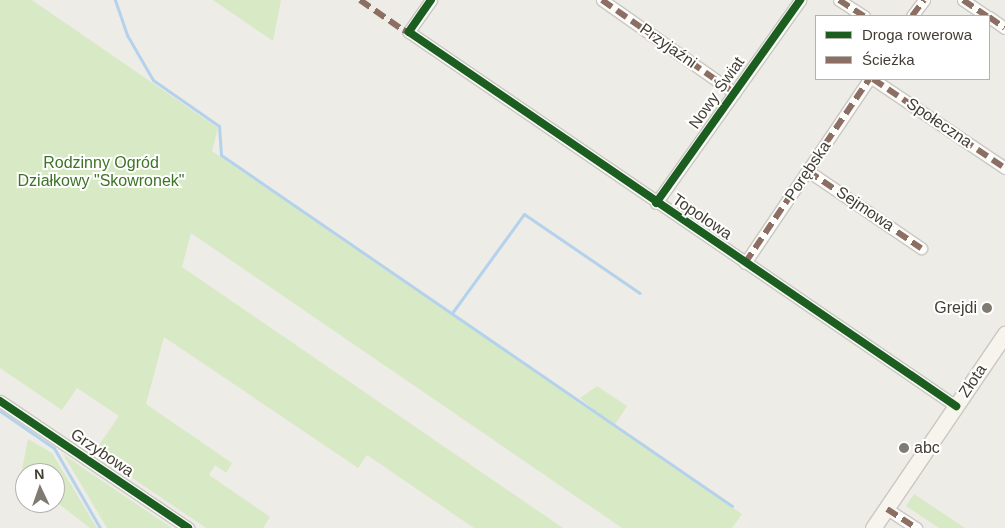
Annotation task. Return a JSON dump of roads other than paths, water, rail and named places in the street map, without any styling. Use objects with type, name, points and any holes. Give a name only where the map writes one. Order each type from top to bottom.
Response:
[{"type":"street","name":"Topolowa","points":[[431,0],[409,32],[956,406]]},
{"type":"street","name":"Przyjaźni","points":[[602,0],[734,93]]},
{"type":"street","name":"Nowy Świat","points":[[656,202],[800,0]]},
{"type":"street","points":[[839,0],[862,15]]},
{"type":"street","points":[[913,15],[924,0]]},
{"type":"street","points":[[963,0],[985,15]]},
{"type":"street","points":[[990,18],[1005,28]]},
{"type":"street","name":"Porębska","points":[[745,262],[870,80]]},
{"type":"street","name":"Społeczna","points":[[873,80],[1005,168]]},
{"type":"street","name":"Sejmowa","points":[[808,171],[922,248]]},
{"type":"street","name":"Złota","points":[[873,528],[1005,336]]},
{"type":"street","name":"Grzybowa","points":[[0,400],[188,528]]},
{"type":"street","points":[[887,509],[916,528]]},
{"type":"waterway","points":[[115,0],[127,35],[153,80],[219,126],[221,155],[732,506]]},
{"type":"waterway","points":[[452,313],[524,214],[640,293]]},
{"type":"waterway","points":[[0,411],[54,448],[100,528]]},
{"type":"place","name":"Grejdi","points":[[987,308]]},
{"type":"place","name":"abc","points":[[904,448]]},
{"type":"park label","name":"Rodzinny Ogród Działkowy \"Skowronek\"","points":[[101,172]]}]
